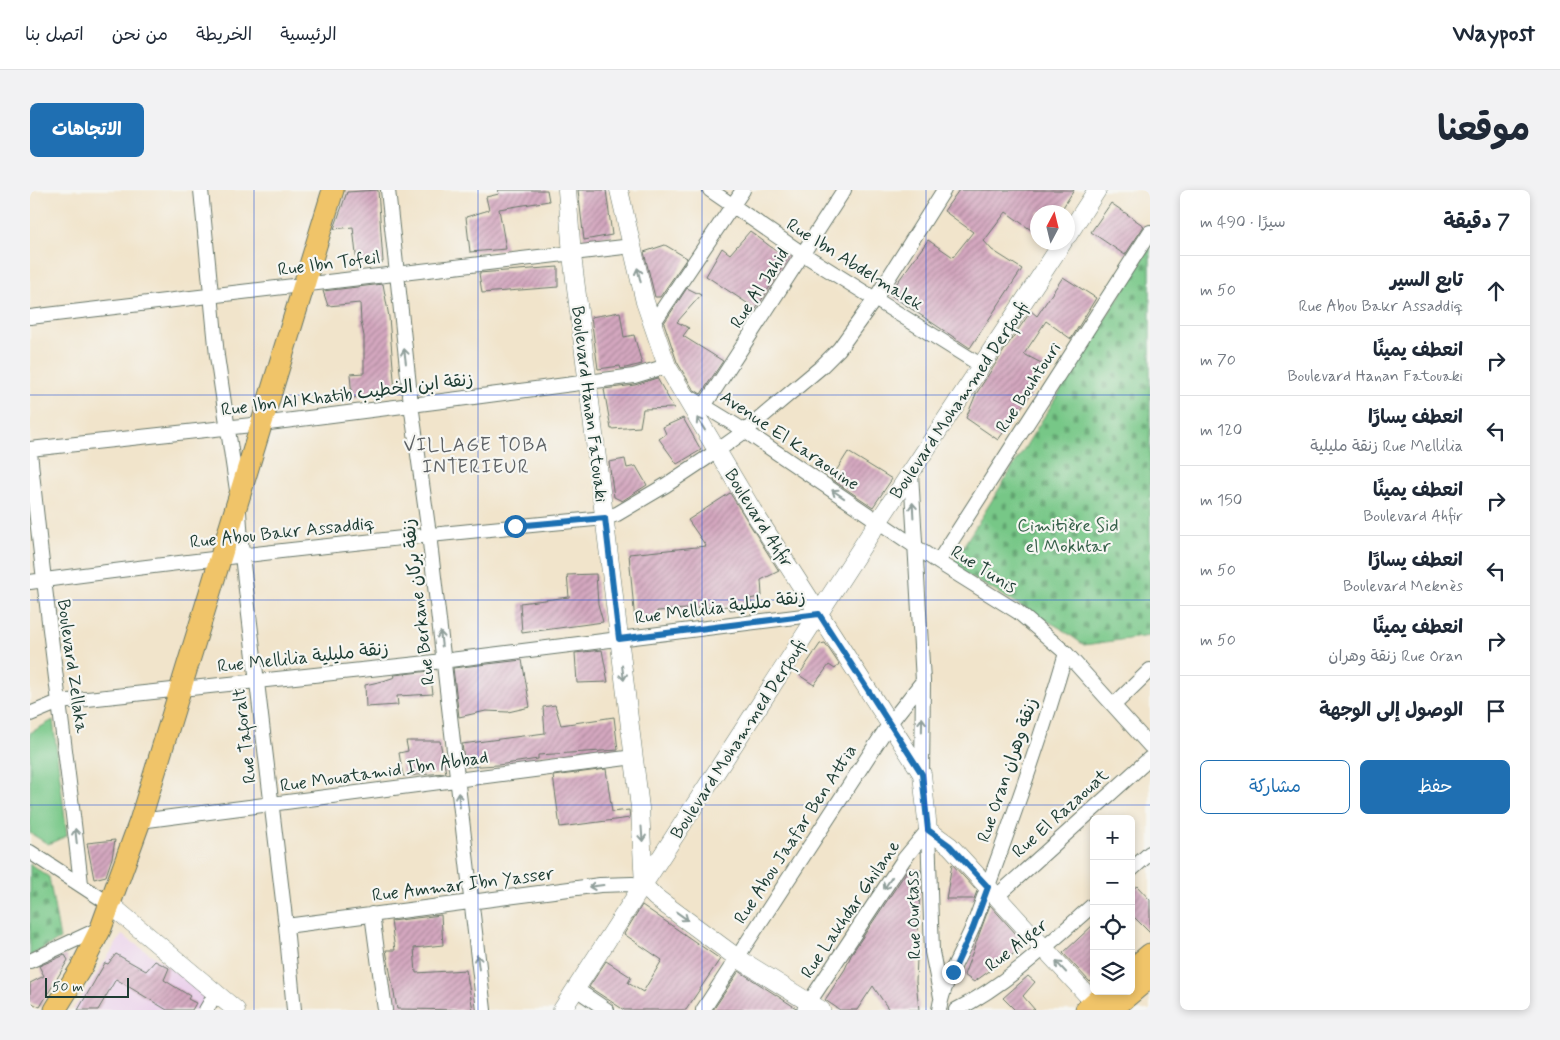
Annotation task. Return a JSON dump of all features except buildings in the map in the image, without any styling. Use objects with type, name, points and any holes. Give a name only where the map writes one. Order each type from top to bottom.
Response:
[{"type":"main road","points":[[55,1010],[101,928],[111,905],[140,821],[332,190]]},
{"type":"main road","points":[[1135,967],[1150,954]]},
{"type":"main road","points":[[1100,1005],[1150,977]]},
{"type":"street","name":"Rue Taforalt","points":[[201,190],[217,356],[238,497],[242,556],[286,926],[294,1010]]},
{"type":"street","name":"Rue Berkane زنقة بركان","points":[[388,190],[410,404],[429,534],[484,1010]]},
{"type":"street","name":"Boulevard Hanan Fatouaki","points":[[567,190],[572,255],[640,808],[644,886]]},
{"type":"street","name":"Boulevard Ahfir","points":[[619,190],[652,325],[667,366],[717,451],[922,774],[928,830]]},
{"type":"street","name":"Rue Ibn Abdelmalek","points":[[710,190],[732,207],[803,254],[982,366]]},
{"type":"street","points":[[652,325],[743,190]]},
{"type":"street","name":"Rue Al Jahid","points":[[704,406],[844,190]]},
{"type":"street","name":"Rue Abou Bakr Assaddiq","points":[[36,581],[429,534],[605,518],[617,514],[666,485],[745,431],[834,355],[875,299],[944,190]]},
{"type":"street","points":[[1075,225],[1097,190]]},
{"type":"street","name":"Rue Bouhtouri","points":[[938,562],[1150,232]]},
{"type":"street","name":"Rue Ibn Tofeil","points":[[30,317],[397,273],[572,255],[632,246]]},
{"type":"street","name":"Boulevard Mohammed Derfoufi","points":[[562,1010],[878,522],[1058,250]]},
{"type":"street","name":"Rue Ibn Al Khatib زنقة ابن الخطيب","points":[[30,451],[261,424],[634,376],[667,366]]},
{"type":"street","name":"Avenue El Karaouine","points":[[681,391],[745,431],[878,522]]},
{"type":"street","name":"Boulevard Zellaka","points":[[30,451],[36,581],[59,702],[81,884]]},
{"type":"street","points":[[911,473],[923,681],[922,774]]},
{"type":"street","name":"Rue Tunis","points":[[878,522],[914,547],[1018,612],[1066,653],[1150,746]]},
{"type":"street","name":"Rue Mellilia زنقة مليلية","points":[[30,714],[59,702],[256,682],[819,614]]},
{"type":"street","name":"Rue Oran زنقة وهران","points":[[940,1004],[973,928],[992,892],[1066,653]]},
{"type":"street","points":[[1114,704],[1150,670]]},
{"type":"street","name":"Rue Abou Jaafar Ben Attia","points":[[702,1010],[890,723],[923,681]]},
{"type":"street","name":"Rue Mouatamid Ibn Abbad","points":[[140,821],[271,806],[634,757]]},
{"type":"street","name":"Rue El Razaouat","points":[[992,892],[1150,758]]},
{"type":"street","points":[[928,830],[950,846],[1044,949],[1100,1005]]},
{"type":"street","name":"Rue Ourtass","points":[[928,830],[932,952],[940,1004]]},
{"type":"street","name":"Rue Lakhdar Ghilane","points":[[812,1007],[904,860],[928,830]]},
{"type":"street","points":[[30,852],[111,905],[236,1010]]},
{"type":"street","points":[[1135,866],[1150,853]]},
{"type":"street","name":"Rue Ammar Ibn Yasser","points":[[286,926],[610,884],[644,886]]},
{"type":"street","points":[[644,886],[655,897],[736,957],[812,1007]]},
{"type":"street","name":"Rue Alger","points":[[956,1010],[989,990],[1044,949],[1093,905]]},
{"type":"street","points":[[372,914],[385,1010]]},
{"type":"street","points":[[30,961],[101,928]]},
{"type":"street","points":[[576,989],[608,1010]]},
{"type":"street","points":[[206,1010],[216,993]]},
{"type":"shaded area","points":[[122,935],[211,995],[202,1010],[73,1010]]},
{"type":"green space","name":"Cimitière Sid el Mokhtar","points":[[1150,247],[1150,636],[1084,645],[1060,628],[951,566]]},
{"type":"green space","points":[[53,720],[67,836],[48,844],[30,833],[30,733]]},
{"type":"green space","points":[[30,864],[49,877],[60,939],[30,956]]},
{"type":"district","name":"VILLAGE TOBA INTERIEUR","points":[[476,455]]},
{"type":"route","points":[[515,526],[605,518],[619,639],[685,629],[819,614],[922,774],[928,830],[950,846],[988,887],[973,928],[953,972]]}]
